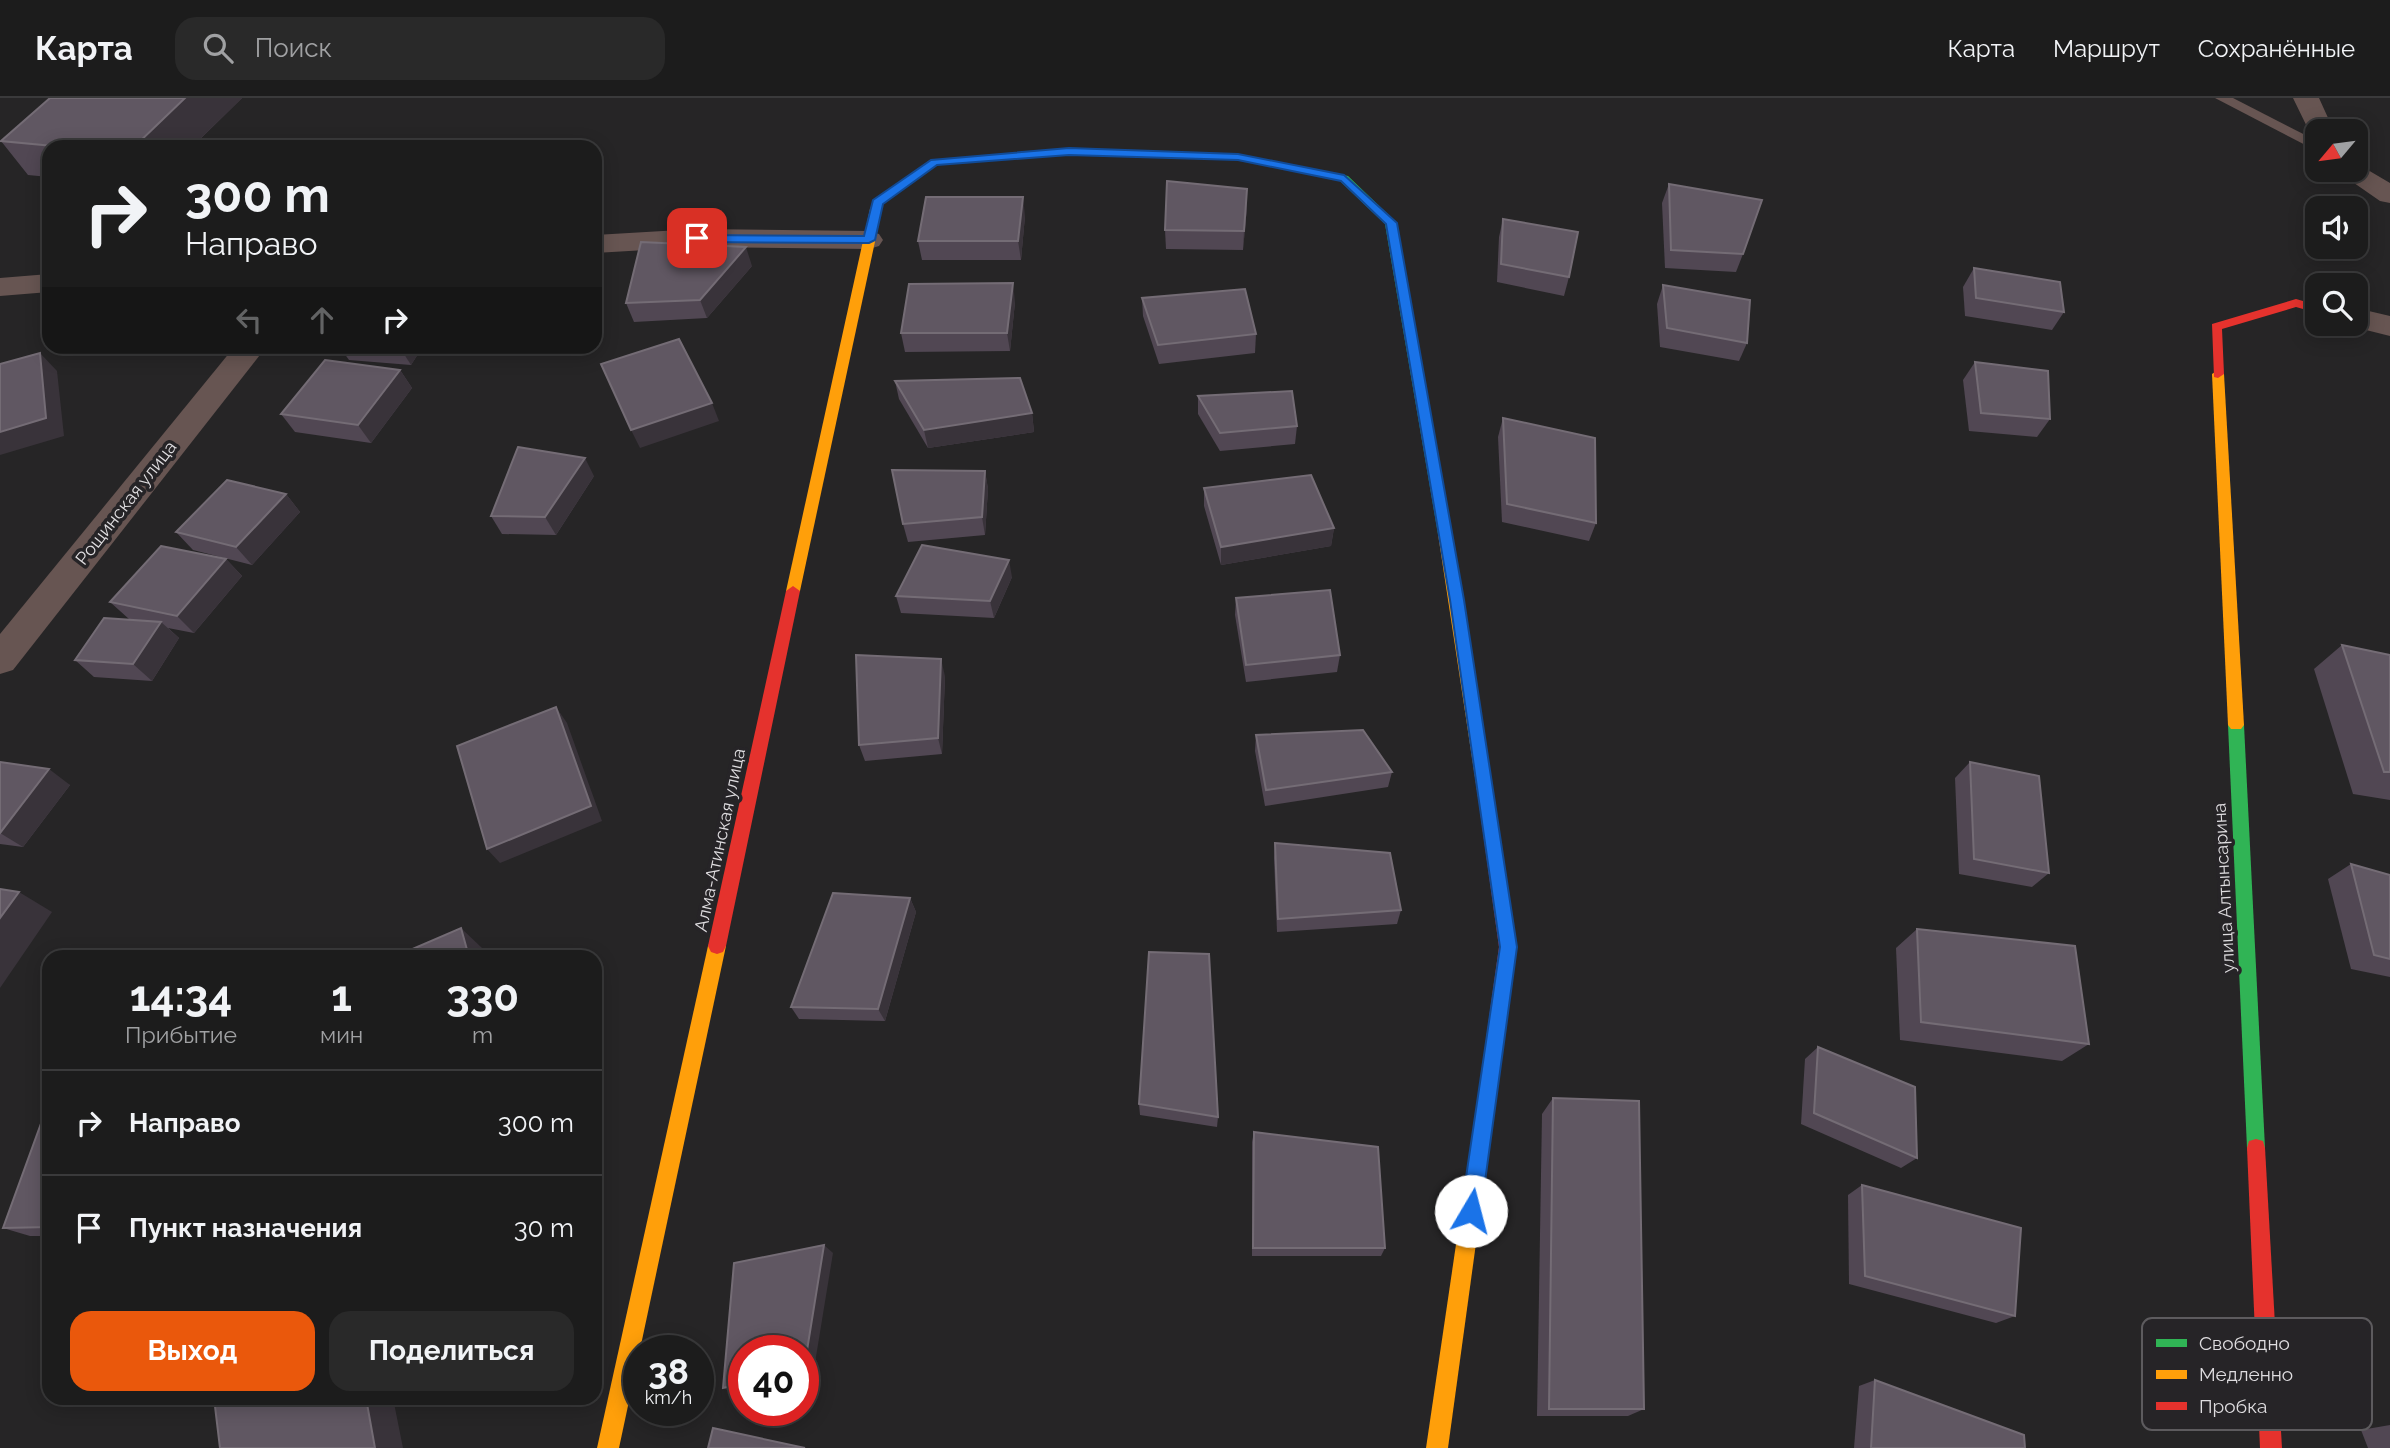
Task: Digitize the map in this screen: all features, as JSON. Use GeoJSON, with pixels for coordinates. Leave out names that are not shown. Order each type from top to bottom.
{"type":"FeatureCollection","features":[{"type":"Feature","properties":{"kind":"street"},"geometry":{"type":"LineString","coordinates":[[2306,98],[2316,119]]}},
{"type":"Feature","properties":{"kind":"street","name":"Алма-Атинская улица"},"geometry":{"type":"LineString","coordinates":[[608,1448],[877,203],[934,162],[1069,152],[1238,157],[1344,178],[1391,223],[1457,600],[1508,947],[1437,1448]]}},
{"type":"Feature","properties":{"kind":"street"},"geometry":{"type":"LineString","coordinates":[[2368,180],[2390,195]]}},
{"type":"Feature","properties":{"kind":"street"},"geometry":{"type":"LineString","coordinates":[[602,244],[697,238],[869,240]]}},
{"type":"Feature","properties":{"kind":"street"},"geometry":{"type":"LineString","coordinates":[[0,287],[42,284]]}},
{"type":"Feature","properties":{"kind":"street","name":"улица Алтынсарина"},"geometry":{"type":"LineString","coordinates":[[2264,1318],[2216,327],[2296,303],[2305,306]]}},
{"type":"Feature","properties":{"kind":"street"},"geometry":{"type":"LineString","coordinates":[[2368,321],[2390,327]]}},
{"type":"Feature","properties":{"kind":"street","name":"Рощинская улица"},"geometry":{"type":"LineString","coordinates":[[0,660],[246,354]]}},
{"type":"Feature","properties":{"kind":"street","name":"улица Алтынсарина"},"geometry":{"type":"LineString","coordinates":[[2269,1430],[2270,1448]]}},
{"type":"Feature","properties":{"kind":"lane"},"geometry":{"type":"LineString","coordinates":[[2221,98],[2305,142]]}},
{"type":"Feature","properties":{"kind":"building"},"geometry":{"type":"Polygon","coordinates":[[[50,98],[185,98],[141,140],[42,140],[42,145],[1,141],[50,98]]]}},
{"type":"Feature","properties":{"kind":"building"},"geometry":{"type":"Polygon","coordinates":[[[1167,181],[1247,189],[1244,231],[1165,230],[1167,181]]]}},
{"type":"Feature","properties":{"kind":"building"},"geometry":{"type":"Polygon","coordinates":[[[1669,184],[1762,200],[1743,254],[1671,250],[1669,184]]]}},
{"type":"Feature","properties":{"kind":"building"},"geometry":{"type":"Polygon","coordinates":[[[926,197],[1023,197],[1018,241],[918,241],[926,197]]]}},
{"type":"Feature","properties":{"kind":"building"},"geometry":{"type":"Polygon","coordinates":[[[1503,219],[1578,232],[1569,277],[1501,264],[1503,219]]]}},
{"type":"Feature","properties":{"kind":"building"},"geometry":{"type":"Polygon","coordinates":[[[641,242],[746,247],[700,300],[626,303],[641,242]]]}},
{"type":"Feature","properties":{"kind":"building"},"geometry":{"type":"Polygon","coordinates":[[[1974,268],[2060,282],[2064,312],[1976,298],[1974,268]]]}},
{"type":"Feature","properties":{"kind":"building"},"geometry":{"type":"Polygon","coordinates":[[[1013,283],[1007,333],[901,333],[909,284],[1013,283]]]}},
{"type":"Feature","properties":{"kind":"building"},"geometry":{"type":"Polygon","coordinates":[[[1663,285],[1750,300],[1747,343],[1667,328],[1663,285]]]}},
{"type":"Feature","properties":{"kind":"building"},"geometry":{"type":"Polygon","coordinates":[[[1245,289],[1256,334],[1158,345],[1142,298],[1245,289]]]}},
{"type":"Feature","properties":{"kind":"building"},"geometry":{"type":"Polygon","coordinates":[[[679,339],[712,403],[631,430],[601,364],[679,339]]]}},
{"type":"Feature","properties":{"kind":"building"},"geometry":{"type":"Polygon","coordinates":[[[40,353],[46,418],[0,432],[0,364],[40,353]]]}},
{"type":"Feature","properties":{"kind":"building"},"geometry":{"type":"Polygon","coordinates":[[[325,360],[400,370],[358,425],[281,414],[325,360]]]}},
{"type":"Feature","properties":{"kind":"building"},"geometry":{"type":"Polygon","coordinates":[[[1975,362],[2048,371],[2050,419],[1981,413],[1975,362]]]}},
{"type":"Feature","properties":{"kind":"building"},"geometry":{"type":"Polygon","coordinates":[[[1020,378],[1032,413],[924,430],[895,381],[1020,378]]]}},
{"type":"Feature","properties":{"kind":"building"},"geometry":{"type":"Polygon","coordinates":[[[1292,391],[1297,426],[1220,433],[1198,396],[1292,391]]]}},
{"type":"Feature","properties":{"kind":"building"},"geometry":{"type":"Polygon","coordinates":[[[1503,418],[1595,438],[1596,523],[1507,504],[1503,418]]]}},
{"type":"Feature","properties":{"kind":"building"},"geometry":{"type":"Polygon","coordinates":[[[518,447],[585,458],[545,517],[491,516],[518,447]]]}},
{"type":"Feature","properties":{"kind":"building"},"geometry":{"type":"Polygon","coordinates":[[[892,470],[985,471],[982,517],[903,524],[892,470]]]}},
{"type":"Feature","properties":{"kind":"building"},"geometry":{"type":"Polygon","coordinates":[[[1311,475],[1334,528],[1221,547],[1204,488],[1311,475]]]}},
{"type":"Feature","properties":{"kind":"building"},"geometry":{"type":"Polygon","coordinates":[[[227,480],[286,494],[236,547],[176,532],[227,480]]]}},
{"type":"Feature","properties":{"kind":"building"},"geometry":{"type":"Polygon","coordinates":[[[922,545],[1009,560],[990,601],[896,596],[922,545]]]}},
{"type":"Feature","properties":{"kind":"building"},"geometry":{"type":"Polygon","coordinates":[[[161,546],[226,559],[177,616],[110,602],[161,546]]]}},
{"type":"Feature","properties":{"kind":"building"},"geometry":{"type":"Polygon","coordinates":[[[1330,590],[1340,655],[1246,665],[1236,598],[1330,590]]]}},
{"type":"Feature","properties":{"kind":"building"},"geometry":{"type":"Polygon","coordinates":[[[104,618],[161,622],[133,664],[75,660],[104,618]]]}},
{"type":"Feature","properties":{"kind":"building"},"geometry":{"type":"Polygon","coordinates":[[[2342,645],[2390,655],[2390,772],[2384,772],[2342,645]]]}},
{"type":"Feature","properties":{"kind":"building"},"geometry":{"type":"Polygon","coordinates":[[[856,655],[941,659],[938,738],[859,745],[856,655]]]}},
{"type":"Feature","properties":{"kind":"building"},"geometry":{"type":"Polygon","coordinates":[[[556,707],[591,806],[487,849],[457,746],[556,707]]]}},
{"type":"Feature","properties":{"kind":"building"},"geometry":{"type":"Polygon","coordinates":[[[1363,730],[1392,772],[1266,790],[1256,735],[1363,730]]]}},
{"type":"Feature","properties":{"kind":"building"},"geometry":{"type":"Polygon","coordinates":[[[0,762],[49,769],[0,833],[0,762]]]}},
{"type":"Feature","properties":{"kind":"building"},"geometry":{"type":"Polygon","coordinates":[[[1970,762],[2039,776],[2049,873],[1974,859],[1970,762]]]}},
{"type":"Feature","properties":{"kind":"building"},"geometry":{"type":"Polygon","coordinates":[[[1275,843],[1390,853],[1401,910],[1278,919],[1275,843]]]}},
{"type":"Feature","properties":{"kind":"building"},"geometry":{"type":"Polygon","coordinates":[[[2351,864],[2390,875],[2390,959],[2374,955],[2351,864]]]}},
{"type":"Feature","properties":{"kind":"building"},"geometry":{"type":"Polygon","coordinates":[[[0,889],[19,892],[0,918],[0,889]]]}},
{"type":"Feature","properties":{"kind":"building"},"geometry":{"type":"Polygon","coordinates":[[[833,893],[910,898],[878,1009],[791,1007],[833,893]]]}},
{"type":"Feature","properties":{"kind":"building"},"geometry":{"type":"Polygon","coordinates":[[[461,928],[467,950],[410,950],[461,928]]]}},
{"type":"Feature","properties":{"kind":"building"},"geometry":{"type":"Polygon","coordinates":[[[1917,929],[2075,946],[2089,1044],[1921,1022],[1917,929]]]}},
{"type":"Feature","properties":{"kind":"building"},"geometry":{"type":"Polygon","coordinates":[[[1149,952],[1209,954],[1218,1117],[1139,1104],[1149,952]]]}},
{"type":"Feature","properties":{"kind":"building"},"geometry":{"type":"Polygon","coordinates":[[[1818,1047],[1915,1087],[1917,1158],[1814,1113],[1818,1047]]]}},
{"type":"Feature","properties":{"kind":"building"},"geometry":{"type":"Polygon","coordinates":[[[1553,1098],[1639,1101],[1644,1409],[1549,1409],[1553,1098]]]}},
{"type":"Feature","properties":{"kind":"building"},"geometry":{"type":"Polygon","coordinates":[[[42,1121],[42,1227],[3,1228],[42,1121]]]}},
{"type":"Feature","properties":{"kind":"building"},"geometry":{"type":"Polygon","coordinates":[[[1254,1132],[1378,1147],[1385,1248],[1253,1248],[1254,1132]]]}},
{"type":"Feature","properties":{"kind":"building"},"geometry":{"type":"Polygon","coordinates":[[[1862,1185],[2021,1228],[2015,1316],[1865,1276],[1862,1185]]]}},
{"type":"Feature","properties":{"kind":"building"},"geometry":{"type":"Polygon","coordinates":[[[824,1245],[809,1335],[728,1335],[728,1387],[723,1388],[734,1263],[824,1245]]]}},
{"type":"Feature","properties":{"kind":"building"},"geometry":{"type":"Polygon","coordinates":[[[1875,1380],[2024,1435],[2025,1448],[1871,1448],[1875,1380]]]}},
{"type":"Feature","properties":{"kind":"building"},"geometry":{"type":"Polygon","coordinates":[[[215,1405],[367,1405],[375,1448],[220,1448],[215,1405]]]}},
{"type":"Feature","properties":{"kind":"building"},"geometry":{"type":"Polygon","coordinates":[[[713,1428],[805,1448],[708,1448],[713,1428]]]}},
{"type":"Feature","properties":{"kind":"traffic: fast"},"geometry":{"type":"LineString","coordinates":[[1124,153],[1238,157],[1344,178],[1391,223],[1445,534]]}},
{"type":"Feature","properties":{"kind":"traffic: fast"},"geometry":{"type":"LineString","coordinates":[[2236,725],[2256,1148]]}},
{"type":"Feature","properties":{"kind":"traffic: slow"},"geometry":{"type":"LineString","coordinates":[[793,591],[876,209]]}},
{"type":"Feature","properties":{"kind":"traffic: slow"},"geometry":{"type":"LineString","coordinates":[[2218,374],[2236,725]]}},
{"type":"Feature","properties":{"kind":"traffic: slow"},"geometry":{"type":"LineString","coordinates":[[1445,534],[1486,797]]}},
{"type":"Feature","properties":{"kind":"traffic: slow"},"geometry":{"type":"LineString","coordinates":[[608,1448],[717,946]]}},
{"type":"Feature","properties":{"kind":"traffic: slow"},"geometry":{"type":"LineString","coordinates":[[1437,1448],[1490,1075]]}},
{"type":"Feature","properties":{"kind":"traffic: jam"},"geometry":{"type":"LineString","coordinates":[[876,209],[877,203],[934,162],[1069,151],[1124,153]]}},
{"type":"Feature","properties":{"kind":"traffic: jam"},"geometry":{"type":"LineString","coordinates":[[2218,374],[2216,327],[2296,303],[2305,306]]}},
{"type":"Feature","properties":{"kind":"traffic: jam"},"geometry":{"type":"LineString","coordinates":[[717,946],[793,591]]}},
{"type":"Feature","properties":{"kind":"traffic: jam"},"geometry":{"type":"LineString","coordinates":[[1486,797],[1508,947],[1490,1075]]}},
{"type":"Feature","properties":{"kind":"traffic: jam"},"geometry":{"type":"LineString","coordinates":[[2256,1148],[2264,1318]]}},
{"type":"Feature","properties":{"kind":"traffic: jam"},"geometry":{"type":"LineString","coordinates":[[2270,1430],[2271,1448]]}},
{"type":"Feature","properties":{"kind":"route"},"geometry":{"type":"LineString","coordinates":[[697,238],[869,240],[877,203],[934,162],[1069,152],[1238,157],[1344,178],[1391,223],[1457,600],[1508,947],[1471,1211]]}}]}
